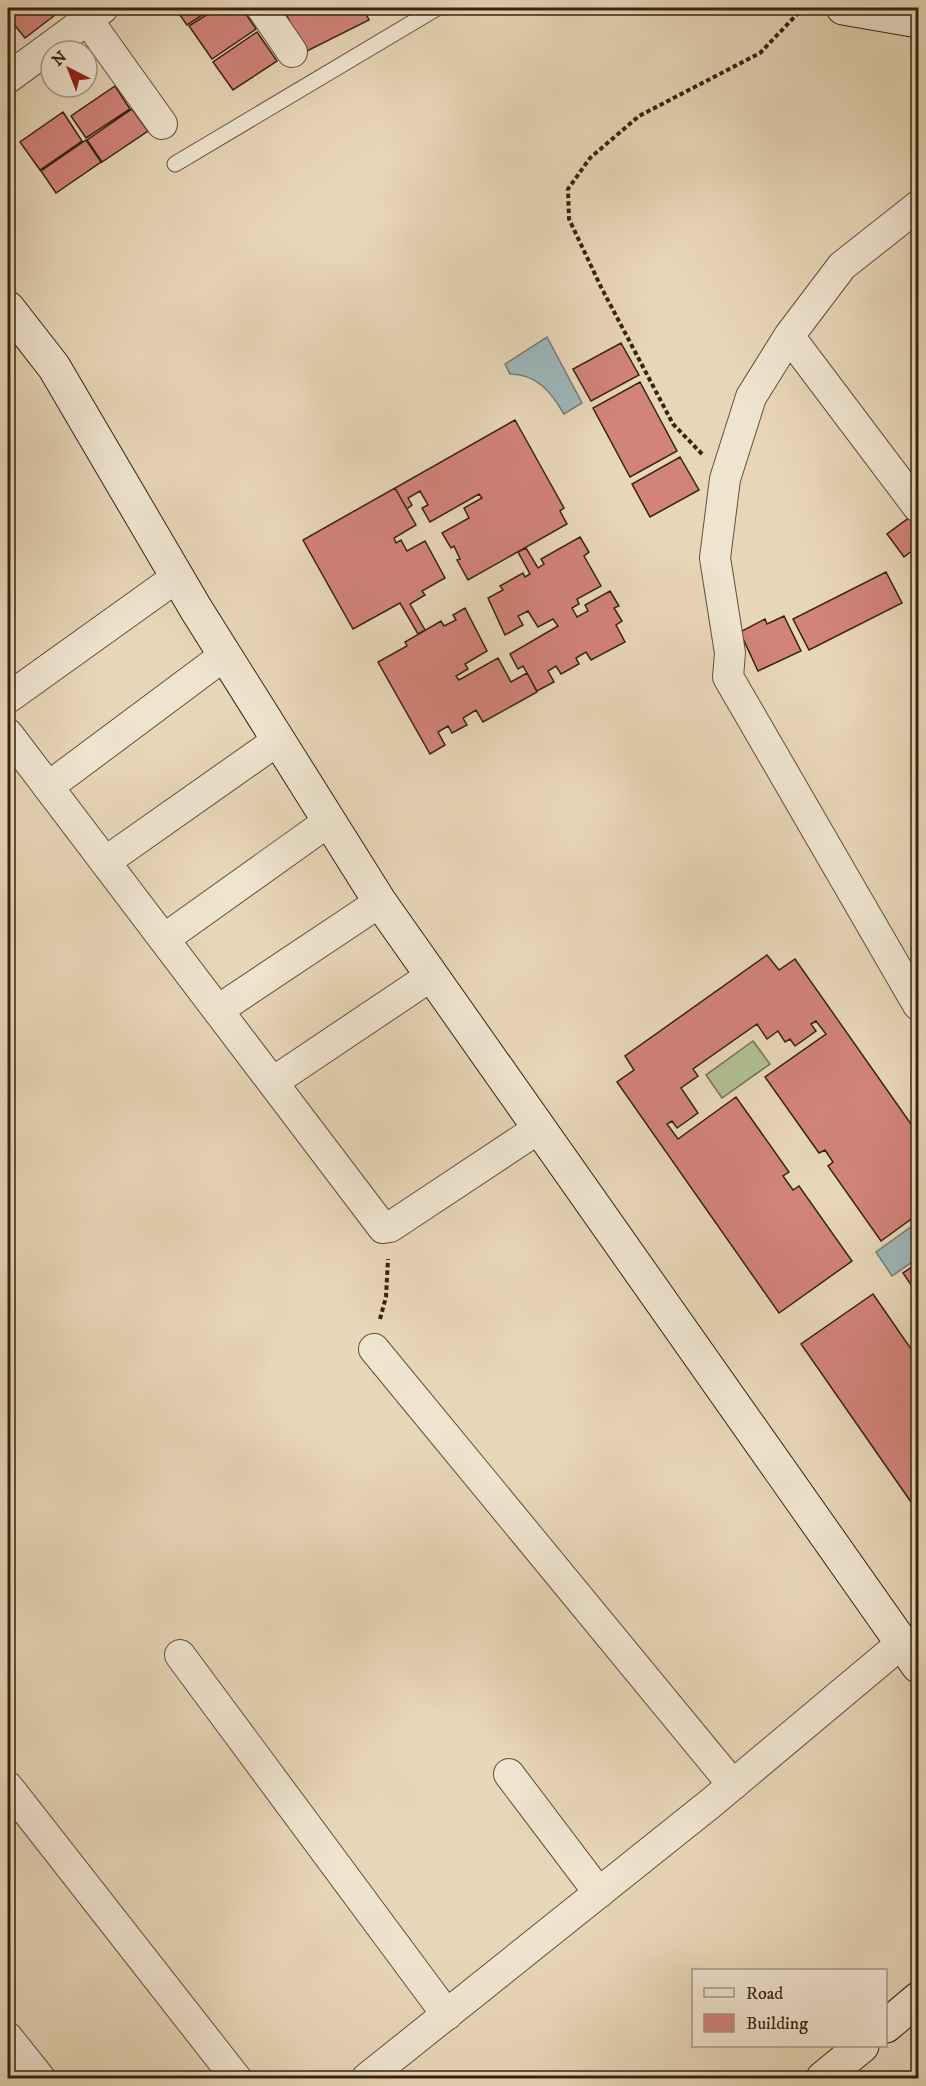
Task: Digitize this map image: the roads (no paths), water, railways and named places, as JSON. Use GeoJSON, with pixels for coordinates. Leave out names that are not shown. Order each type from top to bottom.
{"type":"FeatureCollection","features":[{"type":"Feature","properties":{"kind":"street"},"geometry":{"type":"LineString","coordinates":[[262,8],[292,52]]}},
{"type":"Feature","properties":{"kind":"street"},"geometry":{"type":"LineString","coordinates":[[843,8],[876,11],[918,21]]}},
{"type":"Feature","properties":{"kind":"street"},"geometry":{"type":"LineString","coordinates":[[8,78],[95,13],[162,124]]}},
{"type":"Feature","properties":{"kind":"street"},"geometry":{"type":"LineString","coordinates":[[918,206],[842,266],[789,336],[751,397],[725,479],[715,558],[730,653],[728,677],[918,1005]]}},
{"type":"Feature","properties":{"kind":"street"},"geometry":{"type":"LineString","coordinates":[[8,308],[54,368],[277,741],[380,902],[910,1654],[733,1785],[367,2079]]}},
{"type":"Feature","properties":{"kind":"street"},"geometry":{"type":"LineString","coordinates":[[789,336],[918,507]]}},
{"type":"Feature","properties":{"kind":"street"},"geometry":{"type":"LineString","coordinates":[[8,698],[177,577]]}},
{"type":"Feature","properties":{"kind":"street"},"geometry":{"type":"LineString","coordinates":[[48,787],[225,655]]}},
{"type":"Feature","properties":{"kind":"street"},"geometry":{"type":"LineString","coordinates":[[8,734],[384,1228],[538,1129]]}},
{"type":"Feature","properties":{"kind":"street"},"geometry":{"type":"LineString","coordinates":[[105,862],[277,741]]}},
{"type":"Feature","properties":{"kind":"street"},"geometry":{"type":"LineString","coordinates":[[164,939],[328,822]]}},
{"type":"Feature","properties":{"kind":"street"},"geometry":{"type":"LineString","coordinates":[[218,1010],[380,902]]}},
{"type":"Feature","properties":{"kind":"street"},"geometry":{"type":"LineString","coordinates":[[273,1082],[431,976]]}},
{"type":"Feature","properties":{"kind":"street"},"geometry":{"type":"LineString","coordinates":[[374,1349],[733,1785]]}},
{"type":"Feature","properties":{"kind":"street"},"geometry":{"type":"LineString","coordinates":[[180,1655],[447,2014]]}},
{"type":"Feature","properties":{"kind":"street"},"geometry":{"type":"LineString","coordinates":[[509,1774],[599,1893]]}},
{"type":"Feature","properties":{"kind":"street"},"geometry":{"type":"LineString","coordinates":[[8,1787],[236,2079]]}},
{"type":"Feature","properties":{"kind":"street"},"geometry":{"type":"LineString","coordinates":[[887,2024],[918,1999]]}},
{"type":"Feature","properties":{"kind":"street"},"geometry":{"type":"LineString","coordinates":[[8,2038],[40,2079]]}},
{"type":"Feature","properties":{"kind":"street"},"geometry":{"type":"LineString","coordinates":[[823,2079],[861,2047]]}},
{"type":"Feature","properties":{"kind":"lane"},"geometry":{"type":"LineString","coordinates":[[175,164],[436,8]]}},
{"type":"Feature","properties":{"kind":"water"},"geometry":{"type":"Polygon","coordinates":[[[547,337],[582,403],[564,414],[554,398],[542,386],[528,377],[510,374],[505,364],[547,337]]]}},
{"type":"Feature","properties":{"kind":"water"},"geometry":{"type":"Polygon","coordinates":[[[918,1222],[918,1258],[892,1276],[876,1252],[918,1222]]]}}]}
